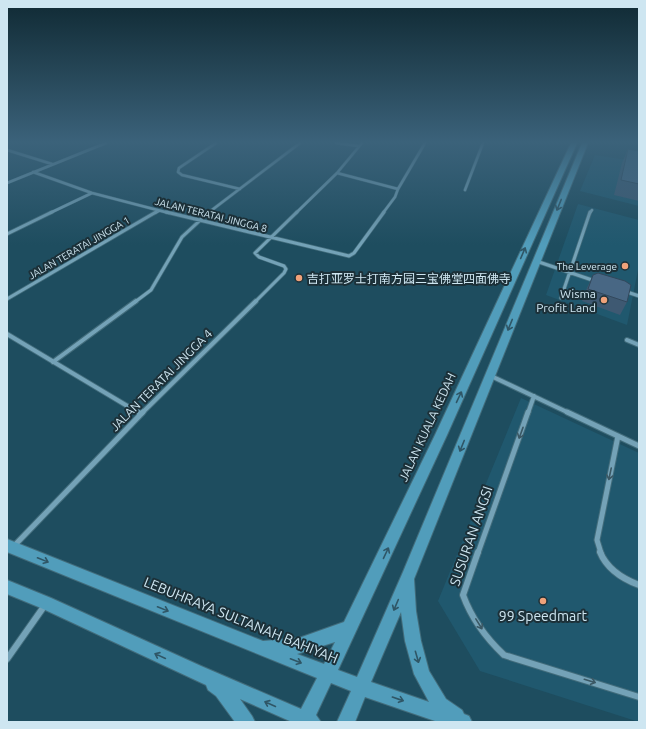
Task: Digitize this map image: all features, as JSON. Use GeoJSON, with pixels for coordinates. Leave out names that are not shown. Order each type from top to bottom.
{"type":"FeatureCollection","features":[{"type":"Feature","properties":{"kind":"main road","name":"JALAN KUALA KEDAH"},"geometry":{"type":"LineString","coordinates":[[307,721],[327,673],[352,626],[481,349],[525,247],[558,177]]}},
{"type":"Feature","properties":{"kind":"main road"},"geometry":{"type":"LineString","coordinates":[[346,722],[491,376],[498,355],[571,177]]}},
{"type":"Feature","properties":{"kind":"main road"},"geometry":{"type":"LineString","coordinates":[[481,349],[498,355]]}},
{"type":"Feature","properties":{"kind":"main road","name":"LEBUHRAYA SULTANAH BAHIYAH"},"geometry":{"type":"LineString","coordinates":[[10,546],[361,687],[464,722]]}},
{"type":"Feature","properties":{"kind":"main road"},"geometry":{"type":"LineString","coordinates":[[408,577],[408,611],[411,634],[422,674],[440,705],[464,722]]}},
{"type":"Feature","properties":{"kind":"main road"},"geometry":{"type":"LineString","coordinates":[[7,587],[46,603],[195,672],[307,721]]}},
{"type":"Feature","properties":{"kind":"main road"},"geometry":{"type":"LineString","coordinates":[[247,642],[272,648],[300,645],[327,638],[352,626]]}},
{"type":"Feature","properties":{"kind":"main road"},"geometry":{"type":"LineString","coordinates":[[195,672],[222,690],[246,722]]}},
{"type":"Feature","properties":{"kind":"street"},"geometry":{"type":"LineString","coordinates":[[7,183],[21,177]]}},
{"type":"Feature","properties":{"kind":"street","name":"JALAN TERATAI JINGGA 8"},"geometry":{"type":"LineString","coordinates":[[47,177],[92,193],[159,211],[349,256],[354,253],[395,197],[398,189]]}},
{"type":"Feature","properties":{"kind":"street"},"geometry":{"type":"LineString","coordinates":[[190,177],[240,189]]}},
{"type":"Feature","properties":{"kind":"street"},"geometry":{"type":"LineString","coordinates":[[53,362],[151,290],[182,237],[198,221],[256,177]]}},
{"type":"Feature","properties":{"kind":"street"},"geometry":{"type":"LineString","coordinates":[[270,238],[333,177]]}},
{"type":"Feature","properties":{"kind":"street"},"geometry":{"type":"LineString","coordinates":[[352,177],[398,189],[405,177]]}},
{"type":"Feature","properties":{"kind":"street"},"geometry":{"type":"LineString","coordinates":[[465,190],[470,177]]}},
{"type":"Feature","properties":{"kind":"street"},"geometry":{"type":"LineString","coordinates":[[7,234],[92,193]]}},
{"type":"Feature","properties":{"kind":"street"},"geometry":{"type":"LineString","coordinates":[[561,298],[590,212],[592,210]]}},
{"type":"Feature","properties":{"kind":"street","name":"JALAN TERATAI JINGGA 1"},"geometry":{"type":"LineString","coordinates":[[7,299],[159,211]]}},
{"type":"Feature","properties":{"kind":"street","name":"JALAN TERATAI JINGGA 4"},"geometry":{"type":"LineString","coordinates":[[10,546],[284,273],[286,268],[284,266],[259,257],[255,254],[270,238]]}},
{"type":"Feature","properties":{"kind":"street"},"geometry":{"type":"LineString","coordinates":[[536,261],[597,282]]}},
{"type":"Feature","properties":{"kind":"street"},"geometry":{"type":"LineString","coordinates":[[617,288],[639,296]]}},
{"type":"Feature","properties":{"kind":"street"},"geometry":{"type":"LineString","coordinates":[[7,334],[141,414]]}},
{"type":"Feature","properties":{"kind":"street"},"geometry":{"type":"LineString","coordinates":[[627,340],[639,345]]}},
{"type":"Feature","properties":{"kind":"street"},"geometry":{"type":"LineString","coordinates":[[491,376],[639,446]]}},
{"type":"Feature","properties":{"kind":"street","name":"SUSURAN ANGSI"},"geometry":{"type":"LineString","coordinates":[[534,396],[463,595],[466,603],[491,643],[504,655],[639,697]]}},
{"type":"Feature","properties":{"kind":"street"},"geometry":{"type":"LineString","coordinates":[[618,436],[596,540],[597,548],[617,575],[626,581],[639,585]]}},
{"type":"Feature","properties":{"kind":"street"},"geometry":{"type":"LineString","coordinates":[[7,659],[46,603]]}},
{"type":"Feature","properties":{"kind":"shaded area"},"geometry":{"type":"Polygon","coordinates":[[[586,177],[639,177],[639,206],[580,191],[586,177]]]}},
{"type":"Feature","properties":{"kind":"shaded area"},"geometry":{"type":"Polygon","coordinates":[[[578,204],[639,220],[639,265],[627,325],[546,295],[578,204]]]}},
{"type":"Feature","properties":{"kind":"shaded area"},"geometry":{"type":"Polygon","coordinates":[[[521,398],[639,453],[639,722],[480,671],[438,601],[521,398]]]}},
{"type":"Feature","properties":{"kind":"building"},"geometry":{"type":"Polygon","coordinates":[[[622,177],[639,177],[639,184],[621,180],[622,177]]]}},
{"type":"Feature","properties":{"kind":"building"},"geometry":{"type":"Polygon","coordinates":[[[598,273],[625,281],[631,285],[627,302],[588,289],[593,275],[598,273]]]}},
{"type":"Feature","properties":{"kind":"place","name":"The Leverage"},"geometry":{"type":"Point","coordinates":[625,266]}},
{"type":"Feature","properties":{"kind":"place","name":"吉打亚罗士打南方园三宝佛堂四面佛寺"},"geometry":{"type":"Point","coordinates":[299,278]}},
{"type":"Feature","properties":{"kind":"place","name":"Wisma Profit Land"},"geometry":{"type":"Point","coordinates":[604,300]}},
{"type":"Feature","properties":{"kind":"place","name":"99 Speedmart"},"geometry":{"type":"Point","coordinates":[543,601]}}]}
